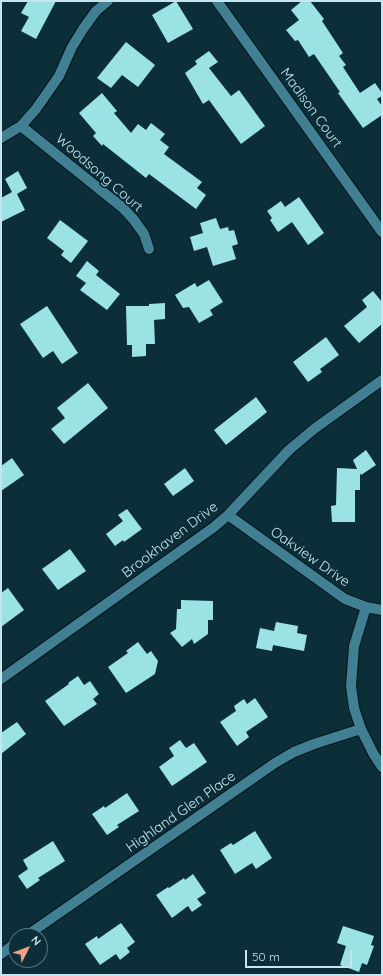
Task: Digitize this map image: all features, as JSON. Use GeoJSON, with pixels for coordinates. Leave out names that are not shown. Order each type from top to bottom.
{"type":"FeatureCollection","features":[{"type":"Feature","properties":{"kind":"street"},"geometry":{"type":"LineString","coordinates":[[1,138],[21,126],[29,119],[59,76],[82,29],[96,12],[108,1]]}},
{"type":"Feature","properties":{"kind":"street","name":"Madison Court"},"geometry":{"type":"LineString","coordinates":[[217,1],[382,232]]}},
{"type":"Feature","properties":{"kind":"street","name":"Woodsong Court"},"geometry":{"type":"LineString","coordinates":[[21,126],[123,208],[144,234],[149,249]]}},
{"type":"Feature","properties":{"kind":"street","name":"Brookhaven Drive"},"geometry":{"type":"LineString","coordinates":[[1,680],[214,527],[228,515],[274,465],[294,446],[314,429],[382,380]]}},
{"type":"Feature","properties":{"kind":"street","name":"Oakview Drive"},"geometry":{"type":"LineString","coordinates":[[228,515],[345,599],[366,607],[382,610]]}},
{"type":"Feature","properties":{"kind":"street"},"geometry":{"type":"LineString","coordinates":[[366,607],[354,646],[351,686],[354,708],[361,729],[382,767]]}},
{"type":"Feature","properties":{"kind":"street","name":"Highland Glen Place"},"geometry":{"type":"LineString","coordinates":[[38,928],[275,763],[294,752],[314,744],[361,729]]}},
{"type":"Feature","properties":{"kind":"building"},"geometry":{"type":"Polygon","coordinates":[[[28,1],[56,1],[36,39],[21,31],[29,17],[21,13],[28,1]]]}},
{"type":"Feature","properties":{"kind":"building"},"geometry":{"type":"Polygon","coordinates":[[[176,1],[193,29],[168,43],[152,15],[176,1]]]}},
{"type":"Feature","properties":{"kind":"building"},"geometry":{"type":"Polygon","coordinates":[[[302,1],[310,1],[324,19],[322,21],[343,53],[339,56],[346,65],[343,67],[360,93],[375,83],[382,93],[382,96],[377,99],[382,106],[382,115],[363,128],[338,93],[340,92],[314,54],[309,57],[298,40],[295,41],[286,30],[299,20],[291,10],[302,1]]]}},
{"type":"Feature","properties":{"kind":"building"},"geometry":{"type":"Polygon","coordinates":[[[126,42],[155,65],[138,87],[122,75],[111,88],[97,78],[126,42]]]}},
{"type":"Feature","properties":{"kind":"building"},"geometry":{"type":"Polygon","coordinates":[[[209,51],[218,62],[209,68],[231,96],[239,90],[265,126],[241,144],[209,100],[203,104],[185,73],[197,64],[195,61],[209,51]]]}},
{"type":"Feature","properties":{"kind":"building"},"geometry":{"type":"Polygon","coordinates":[[[102,93],[117,111],[114,113],[131,133],[138,124],[146,130],[151,123],[165,134],[160,140],[169,147],[164,154],[202,182],[197,188],[206,195],[196,209],[149,174],[146,178],[103,144],[102,146],[93,136],[96,133],[79,113],[102,93]]]}},
{"type":"Feature","properties":{"kind":"building"},"geometry":{"type":"Polygon","coordinates":[[[18,171],[27,188],[17,194],[25,210],[1,222],[1,198],[12,192],[5,179],[18,171]]]}},
{"type":"Feature","properties":{"kind":"building"},"geometry":{"type":"Polygon","coordinates":[[[299,197],[324,233],[308,245],[292,222],[278,232],[270,220],[272,218],[267,211],[281,201],[285,207],[299,197]]]}},
{"type":"Feature","properties":{"kind":"building"},"geometry":{"type":"Polygon","coordinates":[[[216,218],[220,229],[228,227],[229,231],[234,230],[238,244],[232,246],[236,259],[213,266],[207,247],[194,251],[190,237],[203,233],[200,223],[216,218]]]}},
{"type":"Feature","properties":{"kind":"building"},"geometry":{"type":"Polygon","coordinates":[[[60,220],[88,241],[71,263],[61,255],[64,251],[47,238],[60,220]]]}},
{"type":"Feature","properties":{"kind":"building"},"geometry":{"type":"Polygon","coordinates":[[[87,261],[99,271],[96,275],[120,294],[107,310],[80,290],[86,283],[76,276],[87,261]]]}},
{"type":"Feature","properties":{"kind":"building"},"geometry":{"type":"Polygon","coordinates":[[[209,280],[223,302],[210,310],[213,315],[199,323],[189,307],[183,308],[175,295],[195,283],[197,287],[209,280]]]}},
{"type":"Feature","properties":{"kind":"building"},"geometry":{"type":"Polygon","coordinates":[[[373,291],[382,302],[382,324],[359,343],[344,326],[367,307],[362,300],[373,291]]]}},
{"type":"Feature","properties":{"kind":"building"},"geometry":{"type":"Polygon","coordinates":[[[165,303],[165,319],[154,320],[155,344],[146,344],[146,356],[132,357],[132,345],[127,345],[126,306],[149,306],[149,304],[165,303]]]}},
{"type":"Feature","properties":{"kind":"building"},"geometry":{"type":"Polygon","coordinates":[[[47,306],[78,353],[62,364],[53,351],[43,358],[20,324],[47,306]]]}},
{"type":"Feature","properties":{"kind":"building"},"geometry":{"type":"Polygon","coordinates":[[[326,337],[339,355],[320,369],[322,372],[308,382],[293,362],[326,337]]]}},
{"type":"Feature","properties":{"kind":"building"},"geometry":{"type":"Polygon","coordinates":[[[88,383],[108,408],[64,444],[51,429],[65,418],[57,408],[88,383]]]}},
{"type":"Feature","properties":{"kind":"building"},"geometry":{"type":"Polygon","coordinates":[[[256,397],[267,412],[226,445],[214,430],[256,397]]]}},
{"type":"Feature","properties":{"kind":"building"},"geometry":{"type":"Polygon","coordinates":[[[366,450],[376,465],[361,475],[360,473],[360,490],[355,490],[355,522],[332,522],[331,506],[336,505],[337,468],[357,469],[353,460],[366,450]]]}},
{"type":"Feature","properties":{"kind":"building"},"geometry":{"type":"Polygon","coordinates":[[[12,458],[24,475],[1,491],[1,466],[12,458]]]}},
{"type":"Feature","properties":{"kind":"building"},"geometry":{"type":"Polygon","coordinates":[[[185,468],[194,481],[173,496],[164,484],[185,468]]]}},
{"type":"Feature","properties":{"kind":"building"},"geometry":{"type":"Polygon","coordinates":[[[127,509],[142,529],[124,542],[123,540],[115,546],[106,534],[123,521],[118,515],[127,509]]]}},
{"type":"Feature","properties":{"kind":"building"},"geometry":{"type":"Polygon","coordinates":[[[70,549],[86,571],[58,590],[42,569],[70,549]]]}},
{"type":"Feature","properties":{"kind":"building"},"geometry":{"type":"Polygon","coordinates":[[[8,588],[24,610],[1,627],[1,593],[8,588]]]}},
{"type":"Feature","properties":{"kind":"building"},"geometry":{"type":"Polygon","coordinates":[[[181,600],[213,601],[213,620],[208,620],[208,634],[194,644],[192,639],[182,647],[170,633],[176,629],[177,609],[181,609],[181,600]]]}},
{"type":"Feature","properties":{"kind":"building"},"geometry":{"type":"Polygon","coordinates":[[[276,622],[298,626],[297,633],[307,635],[304,651],[273,645],[272,651],[256,648],[260,628],[274,631],[276,622]]]}},
{"type":"Feature","properties":{"kind":"building"},"geometry":{"type":"Polygon","coordinates":[[[138,642],[147,654],[151,651],[158,661],[155,674],[126,693],[108,667],[128,653],[126,651],[138,642]]]}},
{"type":"Feature","properties":{"kind":"building"},"geometry":{"type":"Polygon","coordinates":[[[78,676],[84,685],[90,681],[99,694],[93,699],[97,704],[64,726],[45,701],[78,676]]]}},
{"type":"Feature","properties":{"kind":"building"},"geometry":{"type":"Polygon","coordinates":[[[255,698],[268,717],[246,732],[249,737],[237,746],[220,722],[236,711],[234,706],[244,699],[247,704],[255,698]]]}},
{"type":"Feature","properties":{"kind":"building"},"geometry":{"type":"Polygon","coordinates":[[[17,722],[26,734],[1,754],[1,733],[17,722]]]}},
{"type":"Feature","properties":{"kind":"building"},"geometry":{"type":"Polygon","coordinates":[[[180,740],[186,748],[194,743],[207,762],[172,786],[159,767],[174,756],[169,748],[180,740]]]}},
{"type":"Feature","properties":{"kind":"building"},"geometry":{"type":"Polygon","coordinates":[[[127,793],[139,811],[117,825],[119,827],[107,835],[92,814],[104,806],[105,808],[127,793]]]}},
{"type":"Feature","properties":{"kind":"building"},"geometry":{"type":"Polygon","coordinates":[[[255,831],[272,858],[256,869],[252,863],[235,874],[220,850],[231,843],[233,845],[255,831]]]}},
{"type":"Feature","properties":{"kind":"building"},"geometry":{"type":"Polygon","coordinates":[[[53,841],[65,861],[38,878],[40,880],[27,889],[18,876],[28,869],[23,860],[53,841]]]}},
{"type":"Feature","properties":{"kind":"building"},"geometry":{"type":"Polygon","coordinates":[[[193,874],[206,893],[197,899],[202,905],[192,912],[188,906],[172,918],[156,895],[184,878],[185,880],[193,874]]]}},
{"type":"Feature","properties":{"kind":"building"},"geometry":{"type":"Polygon","coordinates":[[[121,923],[135,942],[127,948],[130,952],[120,960],[116,954],[100,965],[85,944],[97,936],[98,939],[121,923]]]}},
{"type":"Feature","properties":{"kind":"building"},"geometry":{"type":"Polygon","coordinates":[[[343,926],[374,936],[371,945],[374,946],[367,965],[362,963],[359,972],[340,965],[346,946],[337,943],[343,926]]]}}]}
